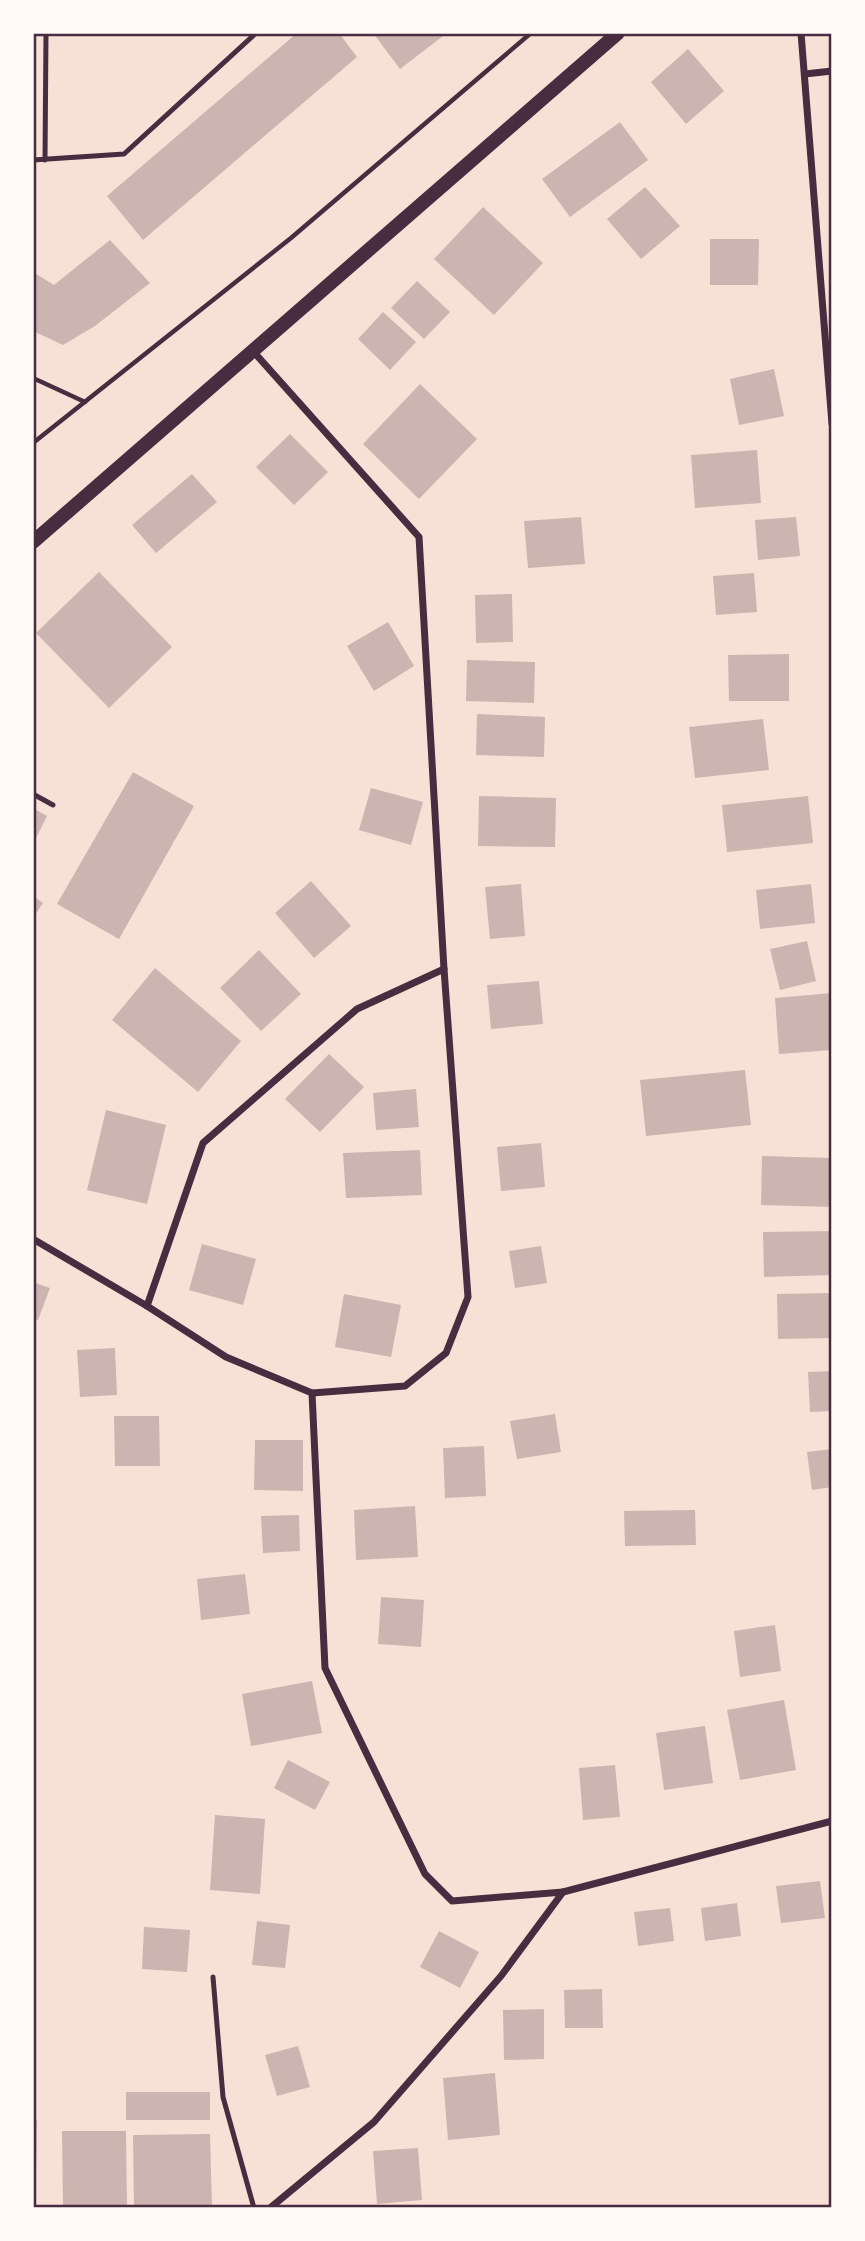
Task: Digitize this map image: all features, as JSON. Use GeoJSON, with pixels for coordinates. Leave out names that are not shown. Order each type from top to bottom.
{"type":"FeatureCollection","features":[{"type":"Feature","properties":{"kind":"main road"},"geometry":{"type":"LineString","coordinates":[[33,541],[618,33]]}},
{"type":"Feature","properties":{"kind":"street"},"geometry":{"type":"LineString","coordinates":[[801,33],[832,424]]}},
{"type":"Feature","properties":{"kind":"street"},"geometry":{"type":"LineString","coordinates":[[804,74],[832,71]]}},
{"type":"Feature","properties":{"kind":"street"},"geometry":{"type":"LineString","coordinates":[[33,1239],[147,1306],[226,1357],[312,1393],[405,1386],[446,1353],[468,1297],[444,969],[419,537],[252,349]]}},
{"type":"Feature","properties":{"kind":"street"},"geometry":{"type":"LineString","coordinates":[[147,1306],[203,1143],[357,1009],[444,969]]}},
{"type":"Feature","properties":{"kind":"street"},"geometry":{"type":"LineString","coordinates":[[312,1393],[325,1668],[425,1874],[452,1902],[563,1892],[832,1821]]}},
{"type":"Feature","properties":{"kind":"street"},"geometry":{"type":"LineString","coordinates":[[270,2208],[374,2122],[500,1976],[563,1892]]}},
{"type":"Feature","properties":{"kind":"lane"},"geometry":{"type":"LineString","coordinates":[[45,160],[46,33]]}},
{"type":"Feature","properties":{"kind":"lane"},"geometry":{"type":"LineString","coordinates":[[33,160],[124,155],[256,33]]}},
{"type":"Feature","properties":{"kind":"lane"},"geometry":{"type":"LineString","coordinates":[[33,794],[53,805]]}},
{"type":"Feature","properties":{"kind":"lane"},"geometry":{"type":"LineString","coordinates":[[213,1977],[223,2097],[254,2208]]}},
{"type":"Feature","properties":{"kind":"path"},"geometry":{"type":"LineString","coordinates":[[33,443],[291,239],[531,33]]}},
{"type":"Feature","properties":{"kind":"path"},"geometry":{"type":"LineString","coordinates":[[33,378],[85,401]]}},
{"type":"Feature","properties":{"kind":"building"},"geometry":{"type":"Polygon","coordinates":[[[297,33],[339,33],[357,57],[143,240],[107,196],[297,33]]]}},
{"type":"Feature","properties":{"kind":"building"},"geometry":{"type":"Polygon","coordinates":[[[373,33],[447,33],[400,69],[373,33]]]}},
{"type":"Feature","properties":{"kind":"building"},"geometry":{"type":"Polygon","coordinates":[[[688,49],[724,91],[686,124],[651,82],[688,49]]]}},
{"type":"Feature","properties":{"kind":"building"},"geometry":{"type":"Polygon","coordinates":[[[620,122],[648,160],[570,217],[542,179],[620,122]]]}},
{"type":"Feature","properties":{"kind":"building"},"geometry":{"type":"Polygon","coordinates":[[[645,187],[680,226],[641,259],[607,219],[645,187]]]}},
{"type":"Feature","properties":{"kind":"building"},"geometry":{"type":"Polygon","coordinates":[[[483,207],[543,263],[494,315],[434,259],[483,207]]]}},
{"type":"Feature","properties":{"kind":"building"},"geometry":{"type":"Polygon","coordinates":[[[710,239],[759,239],[758,285],[710,285],[710,239]]]}},
{"type":"Feature","properties":{"kind":"building"},"geometry":{"type":"Polygon","coordinates":[[[110,240],[150,283],[95,326],[63,345],[33,331],[33,272],[54,285],[110,240]]]}},
{"type":"Feature","properties":{"kind":"building"},"geometry":{"type":"Polygon","coordinates":[[[417,281],[450,312],[424,339],[391,308],[417,281]]]}},
{"type":"Feature","properties":{"kind":"building"},"geometry":{"type":"Polygon","coordinates":[[[383,312],[416,342],[390,370],[358,339],[383,312]]]}},
{"type":"Feature","properties":{"kind":"building"},"geometry":{"type":"Polygon","coordinates":[[[774,369],[784,416],[739,425],[730,379],[774,369]]]}},
{"type":"Feature","properties":{"kind":"building"},"geometry":{"type":"Polygon","coordinates":[[[420,384],[477,439],[419,499],[363,444],[420,384]]]}},
{"type":"Feature","properties":{"kind":"building"},"geometry":{"type":"Polygon","coordinates":[[[290,434],[328,472],[294,505],[256,467],[290,434]]]}},
{"type":"Feature","properties":{"kind":"building"},"geometry":{"type":"Polygon","coordinates":[[[757,450],[761,503],[695,508],[691,455],[757,450]]]}},
{"type":"Feature","properties":{"kind":"building"},"geometry":{"type":"Polygon","coordinates":[[[192,474],[217,502],[156,553],[132,525],[192,474]]]}},
{"type":"Feature","properties":{"kind":"building"},"geometry":{"type":"Polygon","coordinates":[[[581,517],[585,564],[528,568],[524,521],[581,517]]]}},
{"type":"Feature","properties":{"kind":"building"},"geometry":{"type":"Polygon","coordinates":[[[796,517],[800,556],[758,560],[755,520],[796,517]]]}},
{"type":"Feature","properties":{"kind":"building"},"geometry":{"type":"Polygon","coordinates":[[[99,572],[172,647],[109,708],[36,633],[99,572]]]}},
{"type":"Feature","properties":{"kind":"building"},"geometry":{"type":"Polygon","coordinates":[[[754,573],[757,612],[716,615],[713,576],[754,573]]]}},
{"type":"Feature","properties":{"kind":"building"},"geometry":{"type":"Polygon","coordinates":[[[512,594],[513,642],[476,643],[475,595],[512,594]]]}},
{"type":"Feature","properties":{"kind":"building"},"geometry":{"type":"Polygon","coordinates":[[[388,622],[414,666],[374,691],[347,646],[388,622]]]}},
{"type":"Feature","properties":{"kind":"building"},"geometry":{"type":"Polygon","coordinates":[[[789,654],[789,701],[729,701],[728,655],[789,654]]]}},
{"type":"Feature","properties":{"kind":"building"},"geometry":{"type":"Polygon","coordinates":[[[467,660],[535,662],[534,703],[466,701],[467,660]]]}},
{"type":"Feature","properties":{"kind":"building"},"geometry":{"type":"Polygon","coordinates":[[[477,714],[545,717],[544,757],[476,755],[477,714]]]}},
{"type":"Feature","properties":{"kind":"building"},"geometry":{"type":"Polygon","coordinates":[[[763,719],[769,770],[695,778],[689,727],[763,719]]]}},
{"type":"Feature","properties":{"kind":"building"},"geometry":{"type":"Polygon","coordinates":[[[133,772],[194,806],[119,939],[57,904],[133,772]]]}},
{"type":"Feature","properties":{"kind":"building"},"geometry":{"type":"Polygon","coordinates":[[[371,788],[423,802],[411,845],[359,830],[371,788]]]}},
{"type":"Feature","properties":{"kind":"building"},"geometry":{"type":"Polygon","coordinates":[[[479,796],[556,798],[555,847],[478,846],[479,796]]]}},
{"type":"Feature","properties":{"kind":"building"},"geometry":{"type":"Polygon","coordinates":[[[808,796],[813,843],[727,852],[722,805],[808,796]]]}},
{"type":"Feature","properties":{"kind":"building"},"geometry":{"type":"Polygon","coordinates":[[[33,808],[47,816],[33,844],[33,808]]]}},
{"type":"Feature","properties":{"kind":"building"},"geometry":{"type":"Polygon","coordinates":[[[311,881],[351,926],[314,958],[275,913],[311,881]]]}},
{"type":"Feature","properties":{"kind":"building"},"geometry":{"type":"Polygon","coordinates":[[[521,884],[525,936],[490,939],[485,887],[521,884]]]}},
{"type":"Feature","properties":{"kind":"building"},"geometry":{"type":"Polygon","coordinates":[[[811,884],[815,923],[760,929],[756,890],[811,884]]]}},
{"type":"Feature","properties":{"kind":"building"},"geometry":{"type":"Polygon","coordinates":[[[33,896],[43,903],[33,918],[33,896]]]}},
{"type":"Feature","properties":{"kind":"building"},"geometry":{"type":"Polygon","coordinates":[[[807,941],[816,981],[780,990],[770,949],[807,941]]]}},
{"type":"Feature","properties":{"kind":"building"},"geometry":{"type":"Polygon","coordinates":[[[259,950],[301,994],[261,1031],[220,988],[259,950]]]}},
{"type":"Feature","properties":{"kind":"building"},"geometry":{"type":"Polygon","coordinates":[[[155,968],[241,1041],[198,1092],[112,1020],[155,968]]]}},
{"type":"Feature","properties":{"kind":"building"},"geometry":{"type":"Polygon","coordinates":[[[539,981],[543,1024],[491,1029],[487,985],[539,981]]]}},
{"type":"Feature","properties":{"kind":"building"},"geometry":{"type":"Polygon","coordinates":[[[832,993],[832,1050],[779,1054],[775,998],[832,993]]]}},
{"type":"Feature","properties":{"kind":"building"},"geometry":{"type":"Polygon","coordinates":[[[329,1054],[364,1087],[320,1132],[285,1099],[329,1054]]]}},
{"type":"Feature","properties":{"kind":"building"},"geometry":{"type":"Polygon","coordinates":[[[745,1070],[751,1125],[646,1136],[640,1080],[745,1070]]]}},
{"type":"Feature","properties":{"kind":"building"},"geometry":{"type":"Polygon","coordinates":[[[416,1089],[419,1127],[376,1130],[373,1093],[416,1089]]]}},
{"type":"Feature","properties":{"kind":"building"},"geometry":{"type":"Polygon","coordinates":[[[106,1110],[166,1125],[147,1204],[87,1190],[106,1110]]]}},
{"type":"Feature","properties":{"kind":"building"},"geometry":{"type":"Polygon","coordinates":[[[541,1143],[545,1187],[501,1191],[497,1147],[541,1143]]]}},
{"type":"Feature","properties":{"kind":"building"},"geometry":{"type":"Polygon","coordinates":[[[420,1150],[422,1195],[346,1198],[343,1153],[420,1150]]]}},
{"type":"Feature","properties":{"kind":"building"},"geometry":{"type":"Polygon","coordinates":[[[762,1156],[832,1158],[832,1207],[761,1205],[762,1156]]]}},
{"type":"Feature","properties":{"kind":"building"},"geometry":{"type":"Polygon","coordinates":[[[832,1231],[832,1275],[764,1277],[763,1232],[832,1231]]]}},
{"type":"Feature","properties":{"kind":"building"},"geometry":{"type":"Polygon","coordinates":[[[202,1244],[256,1259],[243,1305],[189,1290],[202,1244]]]}},
{"type":"Feature","properties":{"kind":"building"},"geometry":{"type":"Polygon","coordinates":[[[541,1246],[547,1283],[515,1288],[509,1251],[541,1246]]]}},
{"type":"Feature","properties":{"kind":"building"},"geometry":{"type":"Polygon","coordinates":[[[33,1282],[50,1288],[38,1320],[33,1319],[33,1282]]]}},
{"type":"Feature","properties":{"kind":"building"},"geometry":{"type":"Polygon","coordinates":[[[832,1293],[832,1338],[778,1339],[777,1294],[832,1293]]]}},
{"type":"Feature","properties":{"kind":"building"},"geometry":{"type":"Polygon","coordinates":[[[344,1294],[401,1305],[391,1357],[335,1347],[344,1294]]]}},
{"type":"Feature","properties":{"kind":"building"},"geometry":{"type":"Polygon","coordinates":[[[115,1348],[117,1395],[80,1397],[77,1350],[115,1348]]]}},
{"type":"Feature","properties":{"kind":"building"},"geometry":{"type":"Polygon","coordinates":[[[832,1371],[832,1411],[810,1412],[808,1372],[832,1371]]]}},
{"type":"Feature","properties":{"kind":"building"},"geometry":{"type":"Polygon","coordinates":[[[555,1414],[561,1452],[517,1459],[510,1421],[555,1414]]]}},
{"type":"Feature","properties":{"kind":"building"},"geometry":{"type":"Polygon","coordinates":[[[114,1416],[159,1416],[160,1466],[115,1466],[114,1416]]]}},
{"type":"Feature","properties":{"kind":"building"},"geometry":{"type":"Polygon","coordinates":[[[255,1440],[303,1440],[303,1491],[254,1490],[255,1440]]]}},
{"type":"Feature","properties":{"kind":"building"},"geometry":{"type":"Polygon","coordinates":[[[484,1446],[486,1496],[445,1498],[443,1448],[484,1446]]]}},
{"type":"Feature","properties":{"kind":"building"},"geometry":{"type":"Polygon","coordinates":[[[832,1449],[832,1487],[812,1490],[807,1452],[832,1449]]]}},
{"type":"Feature","properties":{"kind":"building"},"geometry":{"type":"Polygon","coordinates":[[[415,1506],[418,1557],[356,1560],[354,1510],[415,1506]]]}},
{"type":"Feature","properties":{"kind":"building"},"geometry":{"type":"Polygon","coordinates":[[[695,1510],[696,1545],[625,1546],[624,1511],[695,1510]]]}},
{"type":"Feature","properties":{"kind":"building"},"geometry":{"type":"Polygon","coordinates":[[[299,1515],[300,1551],[263,1553],[261,1516],[299,1515]]]}},
{"type":"Feature","properties":{"kind":"building"},"geometry":{"type":"Polygon","coordinates":[[[245,1574],[250,1614],[201,1620],[197,1579],[245,1574]]]}},
{"type":"Feature","properties":{"kind":"building"},"geometry":{"type":"Polygon","coordinates":[[[381,1597],[424,1600],[421,1647],[378,1644],[381,1597]]]}},
{"type":"Feature","properties":{"kind":"building"},"geometry":{"type":"Polygon","coordinates":[[[775,1625],[781,1671],[740,1677],[734,1631],[775,1625]]]}},
{"type":"Feature","properties":{"kind":"building"},"geometry":{"type":"Polygon","coordinates":[[[312,1681],[322,1733],[251,1746],[242,1694],[312,1681]]]}},
{"type":"Feature","properties":{"kind":"building"},"geometry":{"type":"Polygon","coordinates":[[[784,1700],[796,1770],[740,1780],[727,1710],[784,1700]]]}},
{"type":"Feature","properties":{"kind":"building"},"geometry":{"type":"Polygon","coordinates":[[[705,1726],[713,1783],[664,1790],[656,1733],[705,1726]]]}},
{"type":"Feature","properties":{"kind":"building"},"geometry":{"type":"Polygon","coordinates":[[[288,1760],[330,1782],[315,1810],[274,1788],[288,1760]]]}},
{"type":"Feature","properties":{"kind":"building"},"geometry":{"type":"Polygon","coordinates":[[[615,1765],[620,1817],[583,1820],[579,1768],[615,1765]]]}},
{"type":"Feature","properties":{"kind":"building"},"geometry":{"type":"Polygon","coordinates":[[[215,1815],[265,1819],[260,1894],[210,1890],[215,1815]]]}},
{"type":"Feature","properties":{"kind":"building"},"geometry":{"type":"Polygon","coordinates":[[[820,1881],[825,1918],[781,1923],[776,1886],[820,1881]]]}},
{"type":"Feature","properties":{"kind":"building"},"geometry":{"type":"Polygon","coordinates":[[[737,1903],[741,1936],[705,1941],[701,1908],[737,1903]]]}},
{"type":"Feature","properties":{"kind":"building"},"geometry":{"type":"Polygon","coordinates":[[[670,1908],[674,1941],[638,1946],[634,1912],[670,1908]]]}},
{"type":"Feature","properties":{"kind":"building"},"geometry":{"type":"Polygon","coordinates":[[[33,1913],[36,1913],[36,1947],[33,1947],[33,1913]]]}},
{"type":"Feature","properties":{"kind":"building"},"geometry":{"type":"Polygon","coordinates":[[[257,1921],[290,1925],[285,1968],[252,1965],[257,1921]]]}},
{"type":"Feature","properties":{"kind":"building"},"geometry":{"type":"Polygon","coordinates":[[[144,1927],[190,1930],[187,1972],[142,1969],[144,1927]]]}},
{"type":"Feature","properties":{"kind":"building"},"geometry":{"type":"Polygon","coordinates":[[[439,1931],[479,1952],[460,1988],[420,1967],[439,1931]]]}},
{"type":"Feature","properties":{"kind":"building"},"geometry":{"type":"Polygon","coordinates":[[[602,1989],[603,2028],[565,2028],[564,1990],[602,1989]]]}},
{"type":"Feature","properties":{"kind":"building"},"geometry":{"type":"Polygon","coordinates":[[[544,2009],[544,2059],[504,2060],[503,2010],[544,2009]]]}},
{"type":"Feature","properties":{"kind":"building"},"geometry":{"type":"Polygon","coordinates":[[[298,2046],[310,2087],[277,2096],[265,2055],[298,2046]]]}},
{"type":"Feature","properties":{"kind":"building"},"geometry":{"type":"Polygon","coordinates":[[[495,2073],[500,2135],[448,2140],[443,2078],[495,2073]]]}},
{"type":"Feature","properties":{"kind":"building"},"geometry":{"type":"Polygon","coordinates":[[[126,2092],[210,2092],[210,2120],[126,2120],[126,2092]]]}},
{"type":"Feature","properties":{"kind":"building"},"geometry":{"type":"Polygon","coordinates":[[[33,2120],[37,2120],[36,2174],[33,2174],[33,2120]]]}},
{"type":"Feature","properties":{"kind":"building"},"geometry":{"type":"Polygon","coordinates":[[[62,2131],[126,2131],[127,2208],[63,2208],[62,2131]]]}},
{"type":"Feature","properties":{"kind":"building"},"geometry":{"type":"Polygon","coordinates":[[[210,2134],[212,2208],[134,2208],[133,2135],[210,2134]]]}},
{"type":"Feature","properties":{"kind":"building"},"geometry":{"type":"Polygon","coordinates":[[[418,2148],[422,2200],[377,2204],[373,2151],[418,2148]]]}}]}
